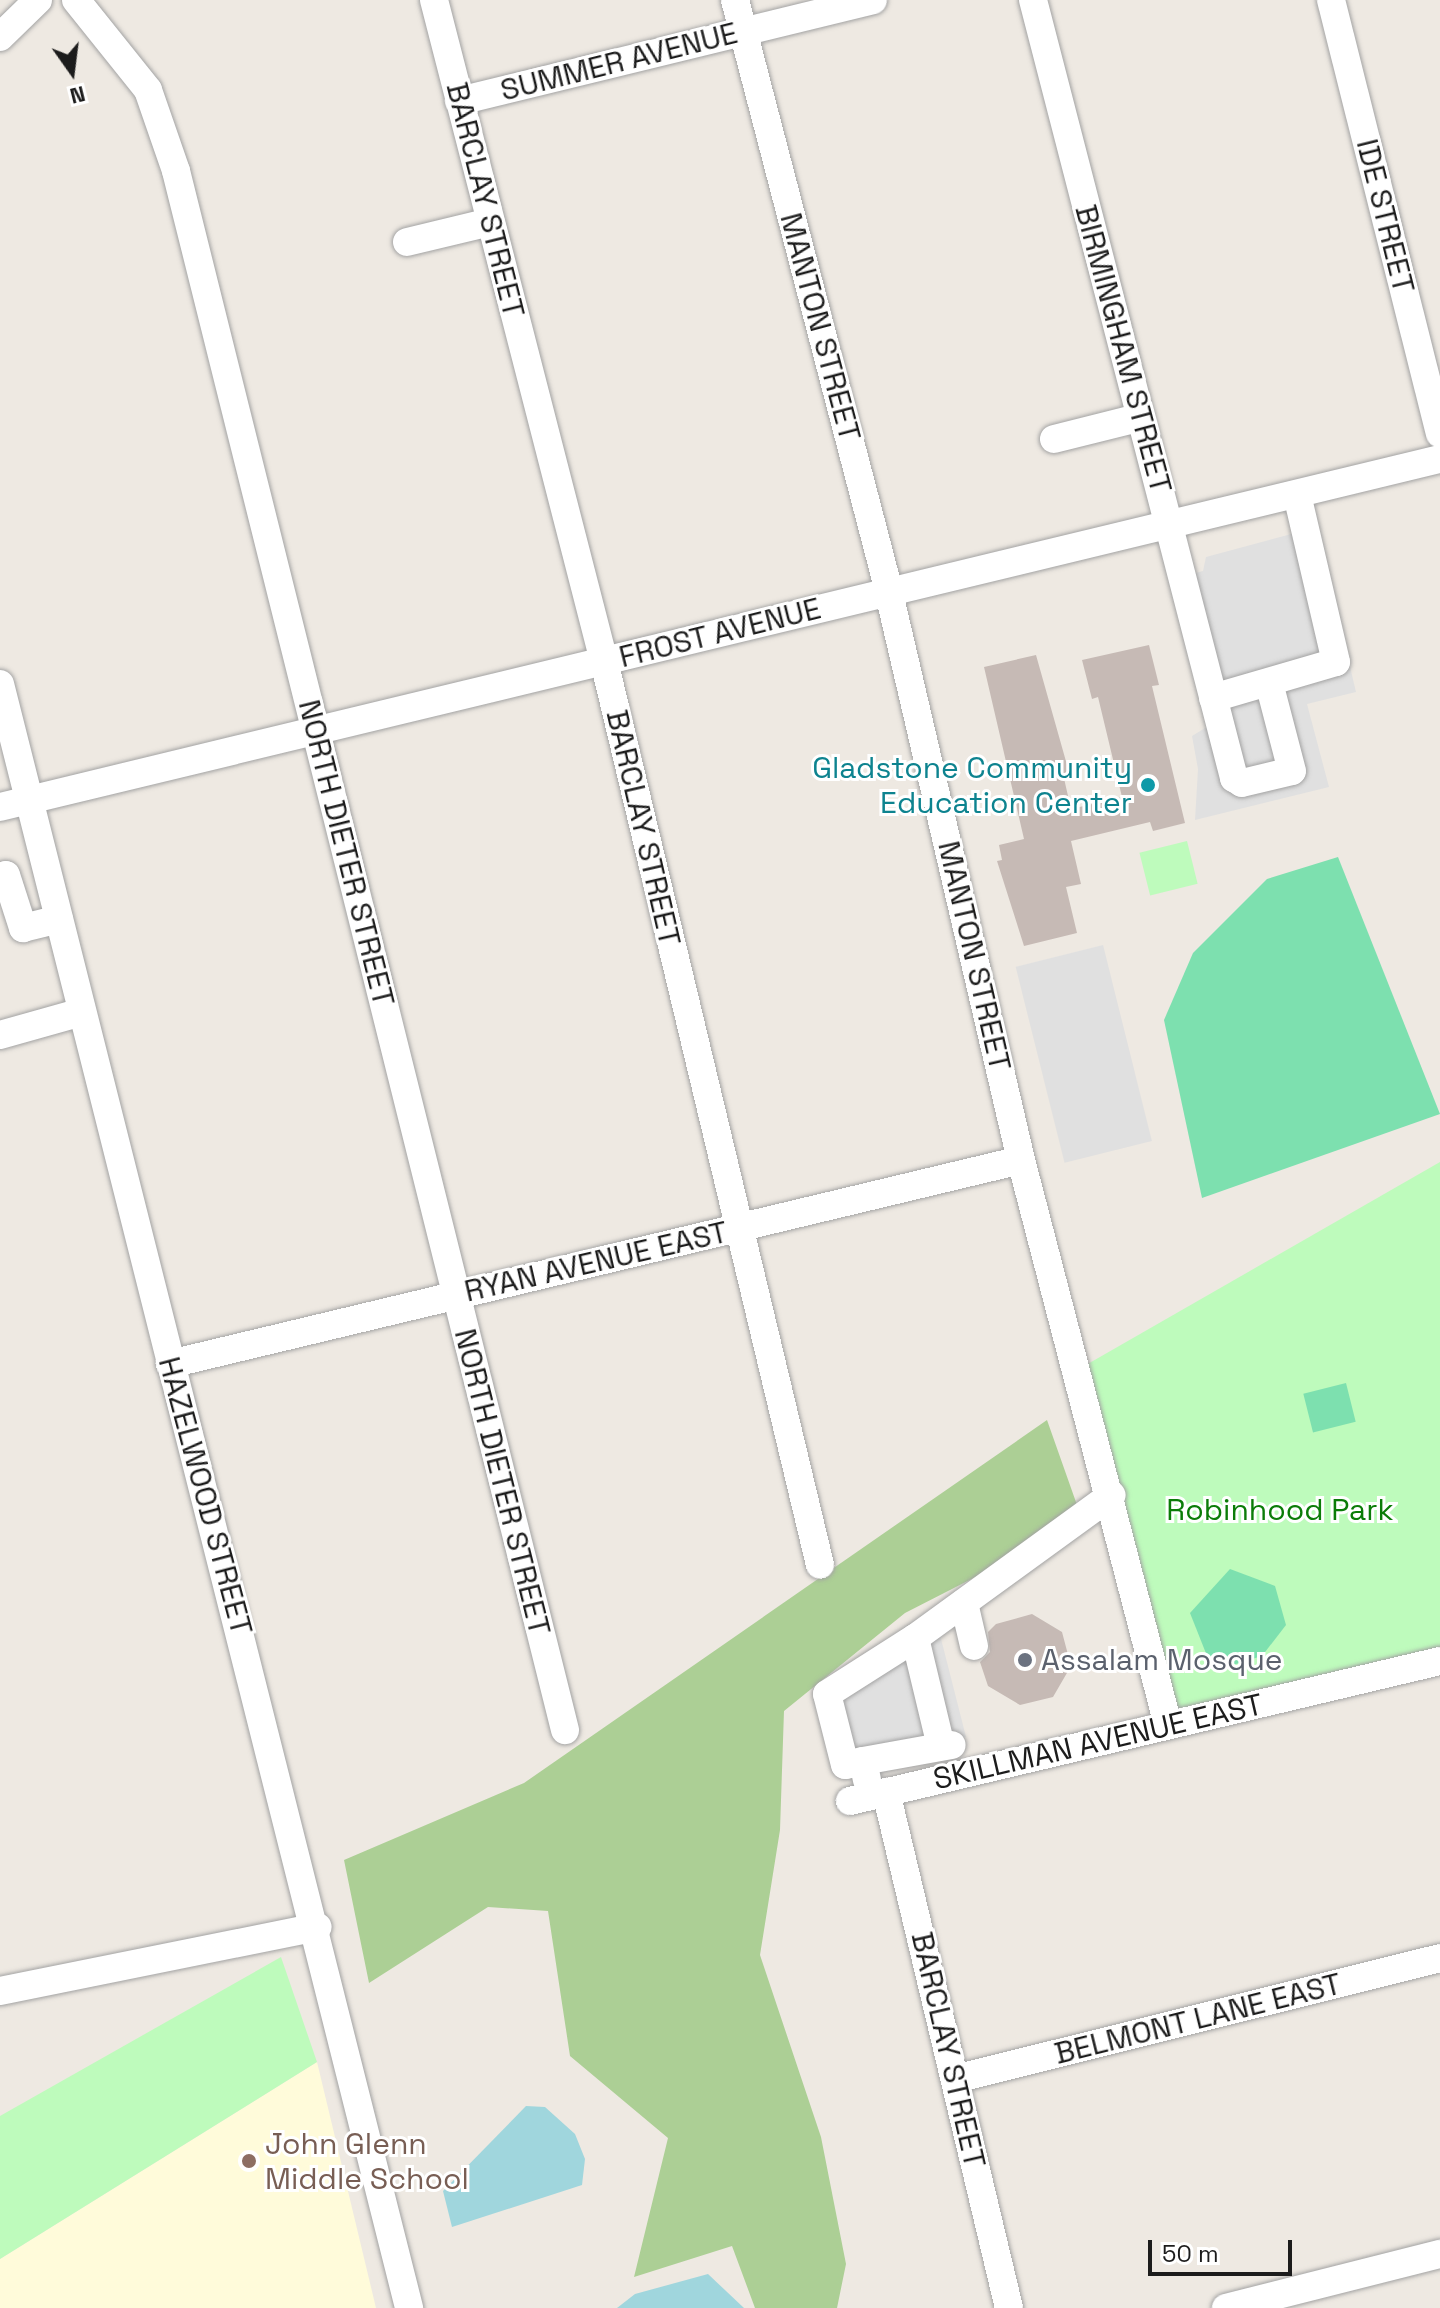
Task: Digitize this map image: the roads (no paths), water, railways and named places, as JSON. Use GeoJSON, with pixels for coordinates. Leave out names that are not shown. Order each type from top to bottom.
{"type":"FeatureCollection","features":[{"type":"Feature","properties":{"kind":"street"},"geometry":{"type":"LineString","coordinates":[[0,37],[38,0]]}},
{"type":"Feature","properties":{"kind":"street","name":"NORTH DIETER STREET"},"geometry":{"type":"LineString","coordinates":[[76,0],[148,90],[176,171],[454,1296],[565,1730]]}},
{"type":"Feature","properties":{"kind":"street","name":"BARCLAY STREET"},"geometry":{"type":"LineString","coordinates":[[434,0],[604,661],[736,1228],[820,1565]]}},
{"type":"Feature","properties":{"kind":"street","name":"MANTON STREET"},"geometry":{"type":"LineString","coordinates":[[735,0],[889,592],[1021,1160],[1112,1495],[1168,1725]]}},
{"type":"Feature","properties":{"kind":"street","name":"SUMMER AVENUE"},"geometry":{"type":"LineString","coordinates":[[459,101],[873,0]]}},
{"type":"Feature","properties":{"kind":"street","name":"BIRMINGHAM STREET"},"geometry":{"type":"LineString","coordinates":[[1033,0],[1138,418],[1170,526],[1234,778],[1242,783],[1292,771],[1269,683]]}},
{"type":"Feature","properties":{"kind":"street","name":"IDE STREET"},"geometry":{"type":"LineString","coordinates":[[1331,0],[1435,388],[1440,433]]}},
{"type":"Feature","properties":{"kind":"street"},"geometry":{"type":"LineString","coordinates":[[407,242],[490,222]]}},
{"type":"Feature","properties":{"kind":"street"},"geometry":{"type":"LineString","coordinates":[[1054,439],[1138,418]]}},
{"type":"Feature","properties":{"kind":"street","name":"FROST AVENUE"},"geometry":{"type":"LineString","coordinates":[[0,807],[1440,459]]}},
{"type":"Feature","properties":{"kind":"street"},"geometry":{"type":"LineString","coordinates":[[1213,698],[1336,662],[1297,494]]}},
{"type":"Feature","properties":{"kind":"street","name":"HAZELWOOD STREET"},"geometry":{"type":"LineString","coordinates":[[0,684],[170,1364],[318,1927],[409,2308]]}},
{"type":"Feature","properties":{"kind":"street"},"geometry":{"type":"LineString","coordinates":[[0,877],[6,875],[11,931],[59,919]]}},
{"type":"Feature","properties":{"kind":"street"},"geometry":{"type":"LineString","coordinates":[[0,1035],[82,1012]]}},
{"type":"Feature","properties":{"kind":"street","name":"RYAN AVENUE EAST"},"geometry":{"type":"LineString","coordinates":[[170,1364],[1021,1160]]}},
{"type":"Feature","properties":{"kind":"street"},"geometry":{"type":"LineString","coordinates":[[960,1775],[951,1740],[845,1765],[827,1694],[915,1638],[1112,1495]]}},
{"type":"Feature","properties":{"kind":"street"},"geometry":{"type":"LineString","coordinates":[[964,1603],[974,1646]]}},
{"type":"Feature","properties":{"kind":"street"},"geometry":{"type":"LineString","coordinates":[[915,1638],[940,1742]]}},
{"type":"Feature","properties":{"kind":"street","name":"SKILLMAN AVENUE EAST"},"geometry":{"type":"LineString","coordinates":[[869,1796],[1440,1661]]}},
{"type":"Feature","properties":{"kind":"street","name":"BARCLAY STREET"},"geometry":{"type":"LineString","coordinates":[[863,1761],[869,1796],[955,2079],[1009,2308]]}},
{"type":"Feature","properties":{"kind":"street"},"geometry":{"type":"LineString","coordinates":[[0,1991],[318,1927]]}},
{"type":"Feature","properties":{"kind":"street","name":"BELMONT LANE EAST"},"geometry":{"type":"LineString","coordinates":[[955,2079],[1440,1958]]}},
{"type":"Feature","properties":{"kind":"street"},"geometry":{"type":"LineString","coordinates":[[1226,2308],[1440,2254]]}},
{"type":"Feature","properties":{"kind":"water"},"geometry":{"type":"Polygon","coordinates":[[[526,2106],[545,2107],[575,2134],[585,2159],[582,2185],[452,2227],[443,2191],[526,2106]]]}},
{"type":"Feature","properties":{"kind":"water"},"geometry":{"type":"Polygon","coordinates":[[[708,2274],[744,2308],[617,2308],[635,2294],[708,2274]]]}},
{"type":"Feature","properties":{"kind":"place","name":"Gladstone Community Education Center"},"geometry":{"type":"Point","coordinates":[1148,785]}},
{"type":"Feature","properties":{"kind":"place","name":"Assalam Mosque"},"geometry":{"type":"Point","coordinates":[1025,1660]}},
{"type":"Feature","properties":{"kind":"place","name":"John Glenn Middle School"},"geometry":{"type":"Point","coordinates":[249,2161]}},
{"type":"Feature","properties":{"kind":"park label","name":"Robinhood Park"},"geometry":{"type":"Point","coordinates":[1280,1510]}}]}
